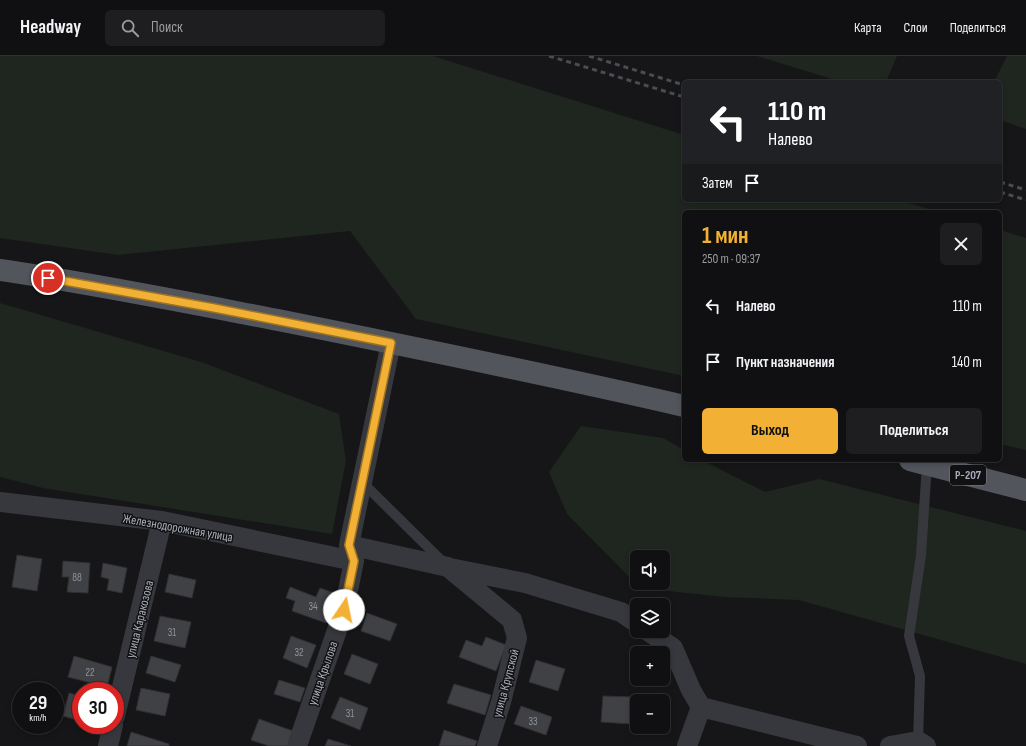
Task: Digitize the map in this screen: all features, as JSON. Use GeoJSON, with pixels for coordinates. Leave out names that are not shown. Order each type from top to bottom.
{"type":"FeatureCollection","features":[{"type":"Feature","properties":{"kind":"main road"},"geometry":{"type":"LineString","coordinates":[[0,270],[214,308],[391,343],[561,378],[682,406]]}},
{"type":"Feature","properties":{"kind":"main road","name":"Р-207"},"geometry":{"type":"LineString","coordinates":[[918,462],[1026,490]]}},
{"type":"Feature","properties":{"kind":"street","name":"улица Крылова"},"geometry":{"type":"LineString","coordinates":[[297,746],[344,610],[362,482],[391,343]]}},
{"type":"Feature","properties":{"kind":"street","name":"Железнодорожная улица"},"geometry":{"type":"LineString","coordinates":[[0,502],[162,521],[351,553],[448,567],[525,583],[621,612],[630,618]]}},
{"type":"Feature","properties":{"kind":"street","name":"улица Каракозова"},"geometry":{"type":"LineString","coordinates":[[123,682],[162,521]]}},
{"type":"Feature","properties":{"kind":"street","name":"улица Крупской"},"geometry":{"type":"LineString","coordinates":[[448,567],[512,620],[517,638],[501,702],[487,746]]}},
{"type":"Feature","properties":{"kind":"street"},"geometry":{"type":"LineString","coordinates":[[658,638],[673,648],[691,690],[701,707],[857,746]]}},
{"type":"Feature","properties":{"kind":"street"},"geometry":{"type":"LineString","coordinates":[[687,746],[701,707]]}},
{"type":"Feature","properties":{"kind":"street"},"geometry":{"type":"LineString","coordinates":[[108,746],[111,734]]}},
{"type":"Feature","properties":{"kind":"street"},"geometry":{"type":"LineString","coordinates":[[890,746],[922,744]]}},
{"type":"Feature","properties":{"kind":"lane"},"geometry":{"type":"LineString","coordinates":[[918,462],[921,555],[909,636],[920,676],[922,744]]}},
{"type":"Feature","properties":{"kind":"lane"},"geometry":{"type":"LineString","coordinates":[[362,482],[448,567]]}},
{"type":"Feature","properties":{"kind":"shaded area"},"geometry":{"type":"Polygon","coordinates":[[[0,56],[433,56],[682,134],[682,202],[905,202],[932,210],[682,210],[682,376],[416,319],[350,231],[118,255],[0,238],[0,56]]]}},
{"type":"Feature","properties":{"kind":"shaded area"},"geometry":{"type":"Polygon","coordinates":[[[757,56],[897,56],[887,80],[835,80],[757,56]]]}},
{"type":"Feature","properties":{"kind":"shaded area"},"geometry":{"type":"Polygon","coordinates":[[[1007,56],[1026,56],[1026,129],[1002,121],[1002,80],[995,80],[1007,56]]]}},
{"type":"Feature","properties":{"kind":"shaded area"},"geometry":{"type":"Polygon","coordinates":[[[1002,231],[1026,238],[1026,450],[1002,444],[1002,231]]]}},
{"type":"Feature","properties":{"kind":"shaded area"},"geometry":{"type":"Polygon","coordinates":[[[0,303],[201,362],[339,414],[346,461],[332,534],[43,488],[0,477],[0,303]]]}},
{"type":"Feature","properties":{"kind":"shaded area"},"geometry":{"type":"Polygon","coordinates":[[[581,426],[663,438],[682,449],[682,462],[706,462],[765,492],[819,479],[1026,531],[1026,664],[799,600],[725,597],[659,590],[670,590],[670,550],[630,550],[630,578],[567,514],[549,472],[581,426]]]}},
{"type":"Feature","properties":{"kind":"building"},"geometry":{"type":"Polygon","coordinates":[[[17,555],[42,559],[37,591],[12,587],[17,555]]]}},
{"type":"Feature","properties":{"kind":"building"},"geometry":{"type":"Polygon","coordinates":[[[63,561],[90,563],[88,593],[67,592],[69,577],[62,577],[63,561]]]}},
{"type":"Feature","properties":{"kind":"building"},"geometry":{"type":"Polygon","coordinates":[[[103,563],[127,568],[122,593],[107,590],[109,579],[101,577],[103,563]]]}},
{"type":"Feature","properties":{"kind":"building"},"geometry":{"type":"Polygon","coordinates":[[[169,574],[196,580],[192,598],[165,592],[169,574]]]}},
{"type":"Feature","properties":{"kind":"building"},"geometry":{"type":"Polygon","coordinates":[[[290,587],[316,597],[320,588],[337,594],[326,623],[292,611],[295,601],[286,598],[290,587]]]}},
{"type":"Feature","properties":{"kind":"building"},"geometry":{"type":"Polygon","coordinates":[[[367,613],[397,624],[390,641],[361,631],[367,613]]]}},
{"type":"Feature","properties":{"kind":"building"},"geometry":{"type":"Polygon","coordinates":[[[160,616],[191,622],[185,648],[154,641],[160,616]]]}},
{"type":"Feature","properties":{"kind":"building"},"geometry":{"type":"Polygon","coordinates":[[[291,636],[316,645],[307,668],[283,658],[291,636]]]}},
{"type":"Feature","properties":{"kind":"building"},"geometry":{"type":"Polygon","coordinates":[[[486,637],[506,645],[496,671],[459,657],[466,640],[482,646],[486,637]]]}},
{"type":"Feature","properties":{"kind":"building"},"geometry":{"type":"Polygon","coordinates":[[[352,654],[378,664],[370,684],[344,674],[352,654]]]}},
{"type":"Feature","properties":{"kind":"building"},"geometry":{"type":"Polygon","coordinates":[[[74,656],[112,667],[108,682],[88,682],[68,677],[74,656]]]}},
{"type":"Feature","properties":{"kind":"building"},"geometry":{"type":"Polygon","coordinates":[[[151,656],[181,665],[175,682],[146,673],[151,656]]]}},
{"type":"Feature","properties":{"kind":"building"},"geometry":{"type":"Polygon","coordinates":[[[536,660],[565,669],[558,691],[529,682],[536,660]]]}},
{"type":"Feature","properties":{"kind":"building"},"geometry":{"type":"Polygon","coordinates":[[[279,680],[305,688],[300,702],[274,694],[279,680]]]}},
{"type":"Feature","properties":{"kind":"building"},"geometry":{"type":"Polygon","coordinates":[[[454,684],[491,695],[485,715],[447,703],[454,684]]]}},
{"type":"Feature","properties":{"kind":"building"},"geometry":{"type":"Polygon","coordinates":[[[141,688],[170,694],[165,716],[136,710],[141,688]]]}},
{"type":"Feature","properties":{"kind":"building"},"geometry":{"type":"Polygon","coordinates":[[[69,693],[72,694],[72,718],[64,716],[69,693]]]}},
{"type":"Feature","properties":{"kind":"building"},"geometry":{"type":"Polygon","coordinates":[[[603,696],[630,697],[630,724],[601,722],[603,696]]]}},
{"type":"Feature","properties":{"kind":"building"},"geometry":{"type":"Polygon","coordinates":[[[340,697],[368,708],[360,730],[331,718],[340,697]]]}},
{"type":"Feature","properties":{"kind":"building"},"geometry":{"type":"Polygon","coordinates":[[[521,706],[552,717],[546,735],[514,724],[521,706]]]}},
{"type":"Feature","properties":{"kind":"building"},"geometry":{"type":"Polygon","coordinates":[[[259,719],[293,731],[288,746],[269,746],[251,740],[259,719]]]}},
{"type":"Feature","properties":{"kind":"building"},"geometry":{"type":"Polygon","coordinates":[[[444,730],[477,741],[475,746],[439,746],[444,730]]]}},
{"type":"Feature","properties":{"kind":"building"},"geometry":{"type":"Polygon","coordinates":[[[131,732],[169,744],[169,746],[127,746],[131,732]]]}},
{"type":"Feature","properties":{"kind":"building"},"geometry":{"type":"Polygon","coordinates":[[[328,739],[351,746],[325,746],[328,739]]]}},
{"type":"Feature","properties":{"kind":"railway"},"geometry":{"type":"LineString","coordinates":[[549,56],[682,96]]}},
{"type":"Feature","properties":{"kind":"railway"},"geometry":{"type":"LineString","coordinates":[[589,56],[682,84]]}},
{"type":"Feature","properties":{"kind":"railway"},"geometry":{"type":"LineString","coordinates":[[1002,183],[1026,190]]}},
{"type":"Feature","properties":{"kind":"railway"},"geometry":{"type":"LineString","coordinates":[[1002,193],[1026,200]]}},
{"type":"Feature","properties":{"kind":"route"},"geometry":{"type":"LineString","coordinates":[[48,278],[214,308],[391,343],[349,545],[354,561],[344,610]]}}]}
